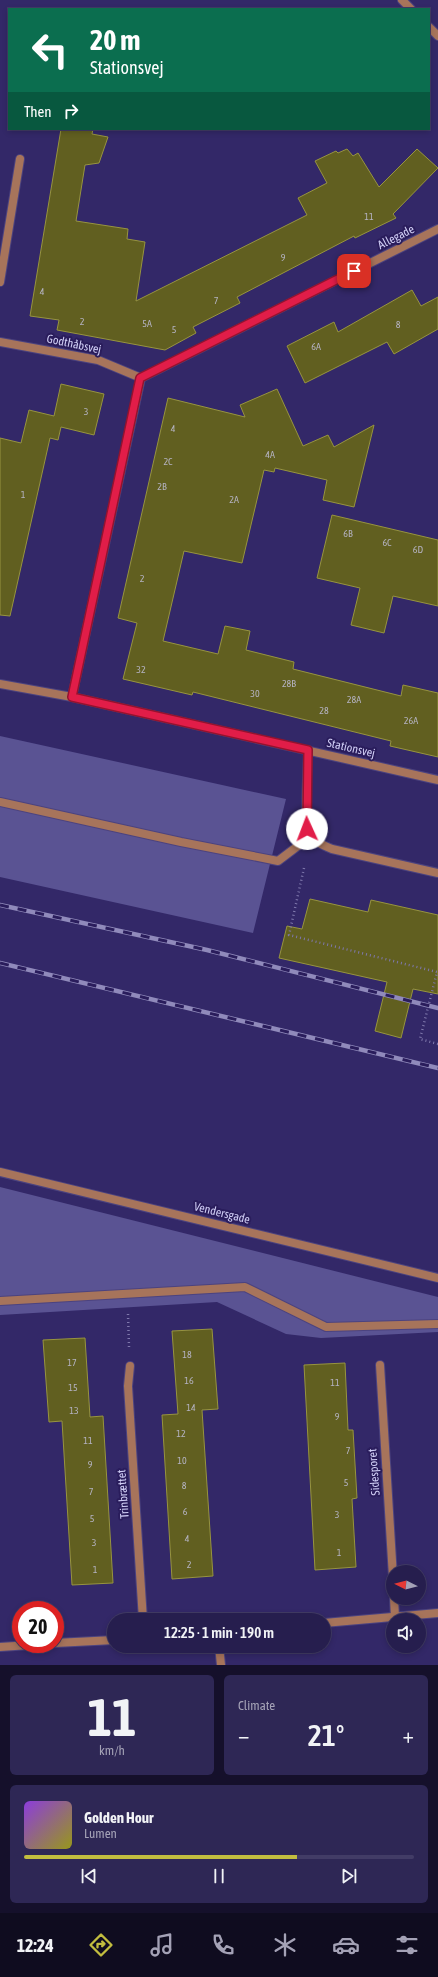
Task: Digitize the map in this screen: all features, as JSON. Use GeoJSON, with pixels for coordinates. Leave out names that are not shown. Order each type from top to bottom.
{"type":"FeatureCollection","features":[{"type":"Feature","properties":{"kind":"street"},"geometry":{"type":"LineString","coordinates":[[402,0],[410,8]]}},
{"type":"Feature","properties":{"kind":"street"},"geometry":{"type":"LineString","coordinates":[[430,28],[438,36]]}},
{"type":"Feature","properties":{"kind":"street"},"geometry":{"type":"LineString","coordinates":[[0,282],[20,160]]}},
{"type":"Feature","properties":{"kind":"street","name":"Allegade"},"geometry":{"type":"LineString","coordinates":[[140,378],[438,229]]}},
{"type":"Feature","properties":{"kind":"street","name":"Godthåbsvej"},"geometry":{"type":"LineString","coordinates":[[0,342],[98,360],[140,378]]}},
{"type":"Feature","properties":{"kind":"street"},"geometry":{"type":"LineString","coordinates":[[72,697],[140,378]]}},
{"type":"Feature","properties":{"kind":"street","name":"Stationsvej"},"geometry":{"type":"LineString","coordinates":[[0,684],[72,697],[438,780]]}},
{"type":"Feature","properties":{"kind":"street"},"geometry":{"type":"LineString","coordinates":[[308,750],[306,824],[311,836],[319,844],[332,849],[438,873]]}},
{"type":"Feature","properties":{"kind":"street"},"geometry":{"type":"LineString","coordinates":[[0,802],[181,842],[278,861],[311,836]]}},
{"type":"Feature","properties":{"kind":"street","name":"Vendersgade"},"geometry":{"type":"LineString","coordinates":[[0,1172],[438,1278]]}},
{"type":"Feature","properties":{"kind":"street"},"geometry":{"type":"LineString","coordinates":[[0,1301],[246,1287],[326,1327],[438,1324]]}},
{"type":"Feature","properties":{"kind":"street","name":"Sidesporet"},"geometry":{"type":"LineString","coordinates":[[380,1365],[392,1565]]}},
{"type":"Feature","properties":{"kind":"street","name":"Trinbrættet"},"geometry":{"type":"LineString","coordinates":[[130,1366],[128,1386],[143,1613]]}},
{"type":"Feature","properties":{"kind":"street"},"geometry":{"type":"LineString","coordinates":[[426,1614],[438,1613]]}},
{"type":"Feature","properties":{"kind":"street"},"geometry":{"type":"LineString","coordinates":[[331,1622],[386,1618]]}},
{"type":"Feature","properties":{"kind":"street"},"geometry":{"type":"LineString","coordinates":[[64,1643],[107,1640]]}},
{"type":"Feature","properties":{"kind":"street"},"geometry":{"type":"LineString","coordinates":[[0,1647],[12,1646]]}},
{"type":"Feature","properties":{"kind":"street"},"geometry":{"type":"LineString","coordinates":[[220,1653],[221,1665]]}},
{"type":"Feature","properties":{"kind":"path"},"geometry":{"type":"LineString","coordinates":[[311,836],[289,935],[437,972],[420,1039],[438,1044]]}},
{"type":"Feature","properties":{"kind":"path"},"geometry":{"type":"LineString","coordinates":[[127,1294],[130,1366]]}},
{"type":"Feature","properties":{"kind":"shaded area"},"geometry":{"type":"Polygon","coordinates":[[[0,736],[286,799],[253,933],[0,877],[0,736]]]}},
{"type":"Feature","properties":{"kind":"shaded area"},"geometry":{"type":"Polygon","coordinates":[[[0,1187],[438,1297],[438,1332],[321,1338],[286,1334],[217,1302],[0,1315],[0,1187]]]}},
{"type":"Feature","properties":{"kind":"building"},"geometry":{"type":"Polygon","coordinates":[[[61,130],[93,130],[92,134],[108,137],[99,163],[85,165],[76,221],[128,229],[127,239],[145,242],[136,301],[307,215],[298,198],[327,183],[315,161],[336,151],[338,153],[347,149],[353,156],[358,153],[379,187],[417,149],[438,168],[393,214],[396,218],[355,238],[354,236],[237,297],[240,303],[193,327],[196,333],[165,350],[57,330],[59,320],[30,316],[61,130]]]}},
{"type":"Feature","properties":{"kind":"building"},"geometry":{"type":"Polygon","coordinates":[[[412,290],[421,306],[438,297],[438,329],[394,354],[387,342],[305,383],[287,346],[334,322],[338,332],[412,290]]]}},
{"type":"Feature","properties":{"kind":"building"},"geometry":{"type":"Polygon","coordinates":[[[61,384],[104,394],[94,435],[61,427],[58,440],[50,438],[10,616],[0,615],[0,438],[21,443],[29,410],[54,416],[61,384]]]}},
{"type":"Feature","properties":{"kind":"building"},"geometry":{"type":"Polygon","coordinates":[[[277,389],[303,446],[328,435],[334,447],[374,425],[354,507],[323,500],[327,480],[275,468],[274,472],[264,470],[242,563],[184,551],[163,641],[218,654],[225,626],[250,631],[246,650],[294,662],[293,669],[401,696],[403,685],[438,693],[438,757],[390,746],[391,741],[193,692],[192,695],[123,679],[137,623],[118,618],[168,398],[245,417],[240,405],[277,389]]]}},
{"type":"Feature","properties":{"kind":"building"},"geometry":{"type":"Polygon","coordinates":[[[332,515],[438,540],[438,606],[393,596],[384,633],[351,625],[360,588],[317,578],[332,515]]]}},
{"type":"Feature","properties":{"kind":"building"},"geometry":{"type":"Polygon","coordinates":[[[310,899],[368,912],[371,900],[438,915],[438,994],[413,989],[401,1038],[375,1031],[387,982],[279,958],[287,926],[302,929],[310,899]]]}},
{"type":"Feature","properties":{"kind":"building"},"geometry":{"type":"Polygon","coordinates":[[[212,1329],[218,1409],[202,1410],[213,1576],[172,1579],[162,1415],[178,1414],[172,1331],[212,1329]]]}},
{"type":"Feature","properties":{"kind":"building"},"geometry":{"type":"Polygon","coordinates":[[[85,1338],[90,1417],[103,1416],[113,1583],[72,1585],[62,1421],[49,1422],[43,1340],[85,1338]]]}},
{"type":"Feature","properties":{"kind":"building"},"geometry":{"type":"Polygon","coordinates":[[[345,1363],[348,1430],[353,1430],[357,1498],[352,1499],[356,1567],[315,1570],[304,1365],[345,1363]]]}},
{"type":"Feature","properties":{"kind":"railway"},"geometry":{"type":"LineString","coordinates":[[0,905],[207,950],[438,1008]]}},
{"type":"Feature","properties":{"kind":"railway"},"geometry":{"type":"LineString","coordinates":[[0,963],[438,1068]]}},
{"type":"Feature","properties":{"kind":"route"},"geometry":{"type":"LineString","coordinates":[[307,829],[308,750],[72,697],[140,378],[354,271]]}}]}
